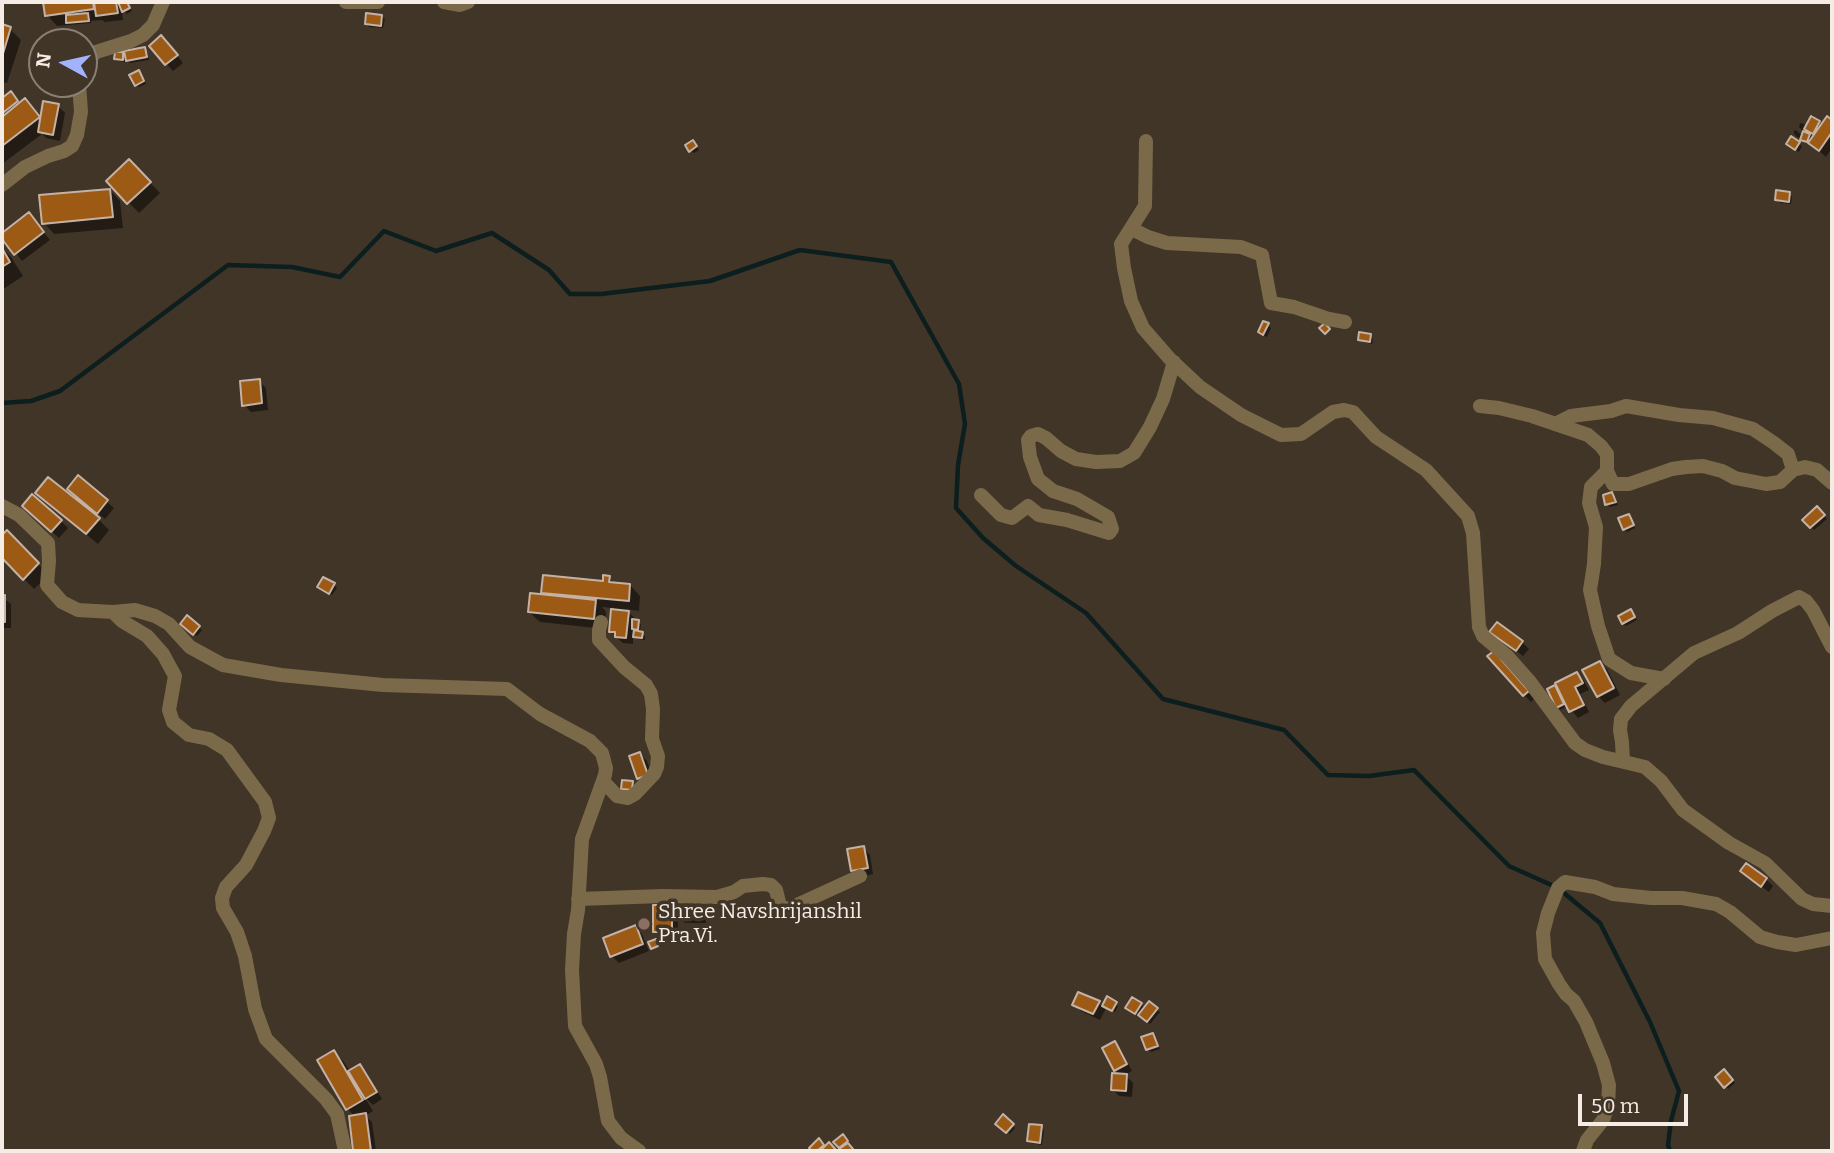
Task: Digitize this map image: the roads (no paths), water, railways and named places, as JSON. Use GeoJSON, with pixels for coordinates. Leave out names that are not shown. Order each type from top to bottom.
{"type":"FeatureCollection","features":[{"type":"Feature","properties":{"kind":"street"},"geometry":{"type":"LineString","coordinates":[[98,51],[143,35],[153,25],[163,2]]}},
{"type":"Feature","properties":{"kind":"street"},"geometry":{"type":"LineString","coordinates":[[346,2],[378,2]]}},
{"type":"Feature","properties":{"kind":"street"},"geometry":{"type":"LineString","coordinates":[[444,2],[460,5],[468,2]]}},
{"type":"Feature","properties":{"kind":"street"},"geometry":{"type":"LineString","coordinates":[[2,185],[25,167],[72,146],[78,135],[80,98]]}},
{"type":"Feature","properties":{"kind":"street"},"geometry":{"type":"LineString","coordinates":[[1146,141],[1145,206],[1122,244],[1131,302],[1143,328],[1200,387],[1241,415],[1281,435],[1301,434],[1333,412],[1353,412],[1376,436],[1426,470],[1468,516],[1473,533],[1479,627],[1483,636],[1507,656],[1530,682],[1575,743],[1603,757],[1645,767],[1661,781],[1683,810],[1729,843],[1765,863],[1802,899],[1813,904],[1832,906]]}},
{"type":"Feature","properties":{"kind":"street"},"geometry":{"type":"LineString","coordinates":[[1132,229],[1167,243],[1241,247],[1262,255],[1270,303],[1345,322]]}},
{"type":"Feature","properties":{"kind":"street"},"geometry":{"type":"LineString","coordinates":[[981,495],[1001,515],[1012,518],[1028,506],[1039,515],[1110,533],[1112,528],[1108,517],[1077,499],[1053,491],[1038,479],[1030,457],[1028,440],[1038,434],[1076,459],[1120,461],[1134,453],[1150,427],[1163,399],[1174,362]]}},
{"type":"Feature","properties":{"kind":"street"},"geometry":{"type":"LineString","coordinates":[[1479,407],[1499,408],[1588,435],[1607,454],[1608,471],[1613,484],[1629,484],[1672,469],[1703,466],[1735,478],[1766,484],[1780,482],[1793,470],[1805,467],[1817,470],[1832,483]]}},
{"type":"Feature","properties":{"kind":"street"},"geometry":{"type":"LineString","coordinates":[[1555,424],[1570,416],[1626,407],[1713,418],[1753,429],[1788,454],[1793,470]]}},
{"type":"Feature","properties":{"kind":"street"},"geometry":{"type":"LineString","coordinates":[[1608,471],[1591,488],[1589,503],[1596,527],[1590,590],[1598,626],[1609,659],[1631,673],[1664,679]]}},
{"type":"Feature","properties":{"kind":"street"},"geometry":{"type":"LineString","coordinates":[[2,506],[19,515],[48,543],[47,585],[62,602],[78,610],[135,610],[155,616],[169,624],[190,647],[223,665],[281,675],[383,685],[507,690],[540,714],[590,741],[602,753],[606,768],[603,781],[582,839],[572,970],[575,1026],[596,1064],[608,1121],[621,1138],[639,1151]]}},
{"type":"Feature","properties":{"kind":"street"},"geometry":{"type":"LineString","coordinates":[[1623,761],[1621,719],[1631,706],[1694,653],[1738,633],[1800,597],[1813,610],[1832,647]]}},
{"type":"Feature","properties":{"kind":"street"},"geometry":{"type":"LineString","coordinates":[[113,612],[146,636],[163,654],[175,676],[169,710],[173,722],[189,735],[209,738],[227,750],[265,802],[269,818],[264,831],[246,865],[226,887],[222,898],[223,908],[237,932],[245,956],[255,1009],[266,1039],[326,1098],[337,1114],[345,1151]]}},
{"type":"Feature","properties":{"kind":"street"},"geometry":{"type":"LineString","coordinates":[[601,622],[599,640],[652,694],[652,739],[658,756],[654,774],[628,798],[617,796],[603,781]]}},
{"type":"Feature","properties":{"kind":"street"},"geometry":{"type":"LineString","coordinates":[[578,899],[717,897],[743,886],[763,884],[771,885],[776,890],[780,906],[788,909],[860,876]]}},
{"type":"Feature","properties":{"kind":"street"},"geometry":{"type":"LineString","coordinates":[[1583,1151],[1587,1140],[1603,1120],[1608,1106],[1609,1085],[1586,1022],[1545,959],[1543,933],[1548,913],[1558,888],[1565,882],[1595,887],[1612,894],[1682,898],[1716,904],[1760,937],[1777,942],[1796,945],[1832,938]]}},
{"type":"Feature","properties":{"kind":"waterway"},"geometry":{"type":"LineString","coordinates":[[2,403],[31,401],[60,391],[228,265],[292,267],[340,277],[384,231],[436,251],[492,233],[549,270],[570,294],[601,294],[710,281],[800,250],[891,262],[959,384],[965,424],[958,465],[956,508],[983,538],[1016,566],[1086,613],[1163,699],[1284,730],[1328,775],[1369,776],[1414,770],[1509,866],[1558,888],[1600,923],[1650,1022],[1679,1091],[1671,1121],[1668,1145],[1670,1151]]}},
{"type":"Feature","properties":{"kind":"place","name":"Shree Navshrijanshil Pra.Vi."},"geometry":{"type":"Point","coordinates":[644,924]}}]}
